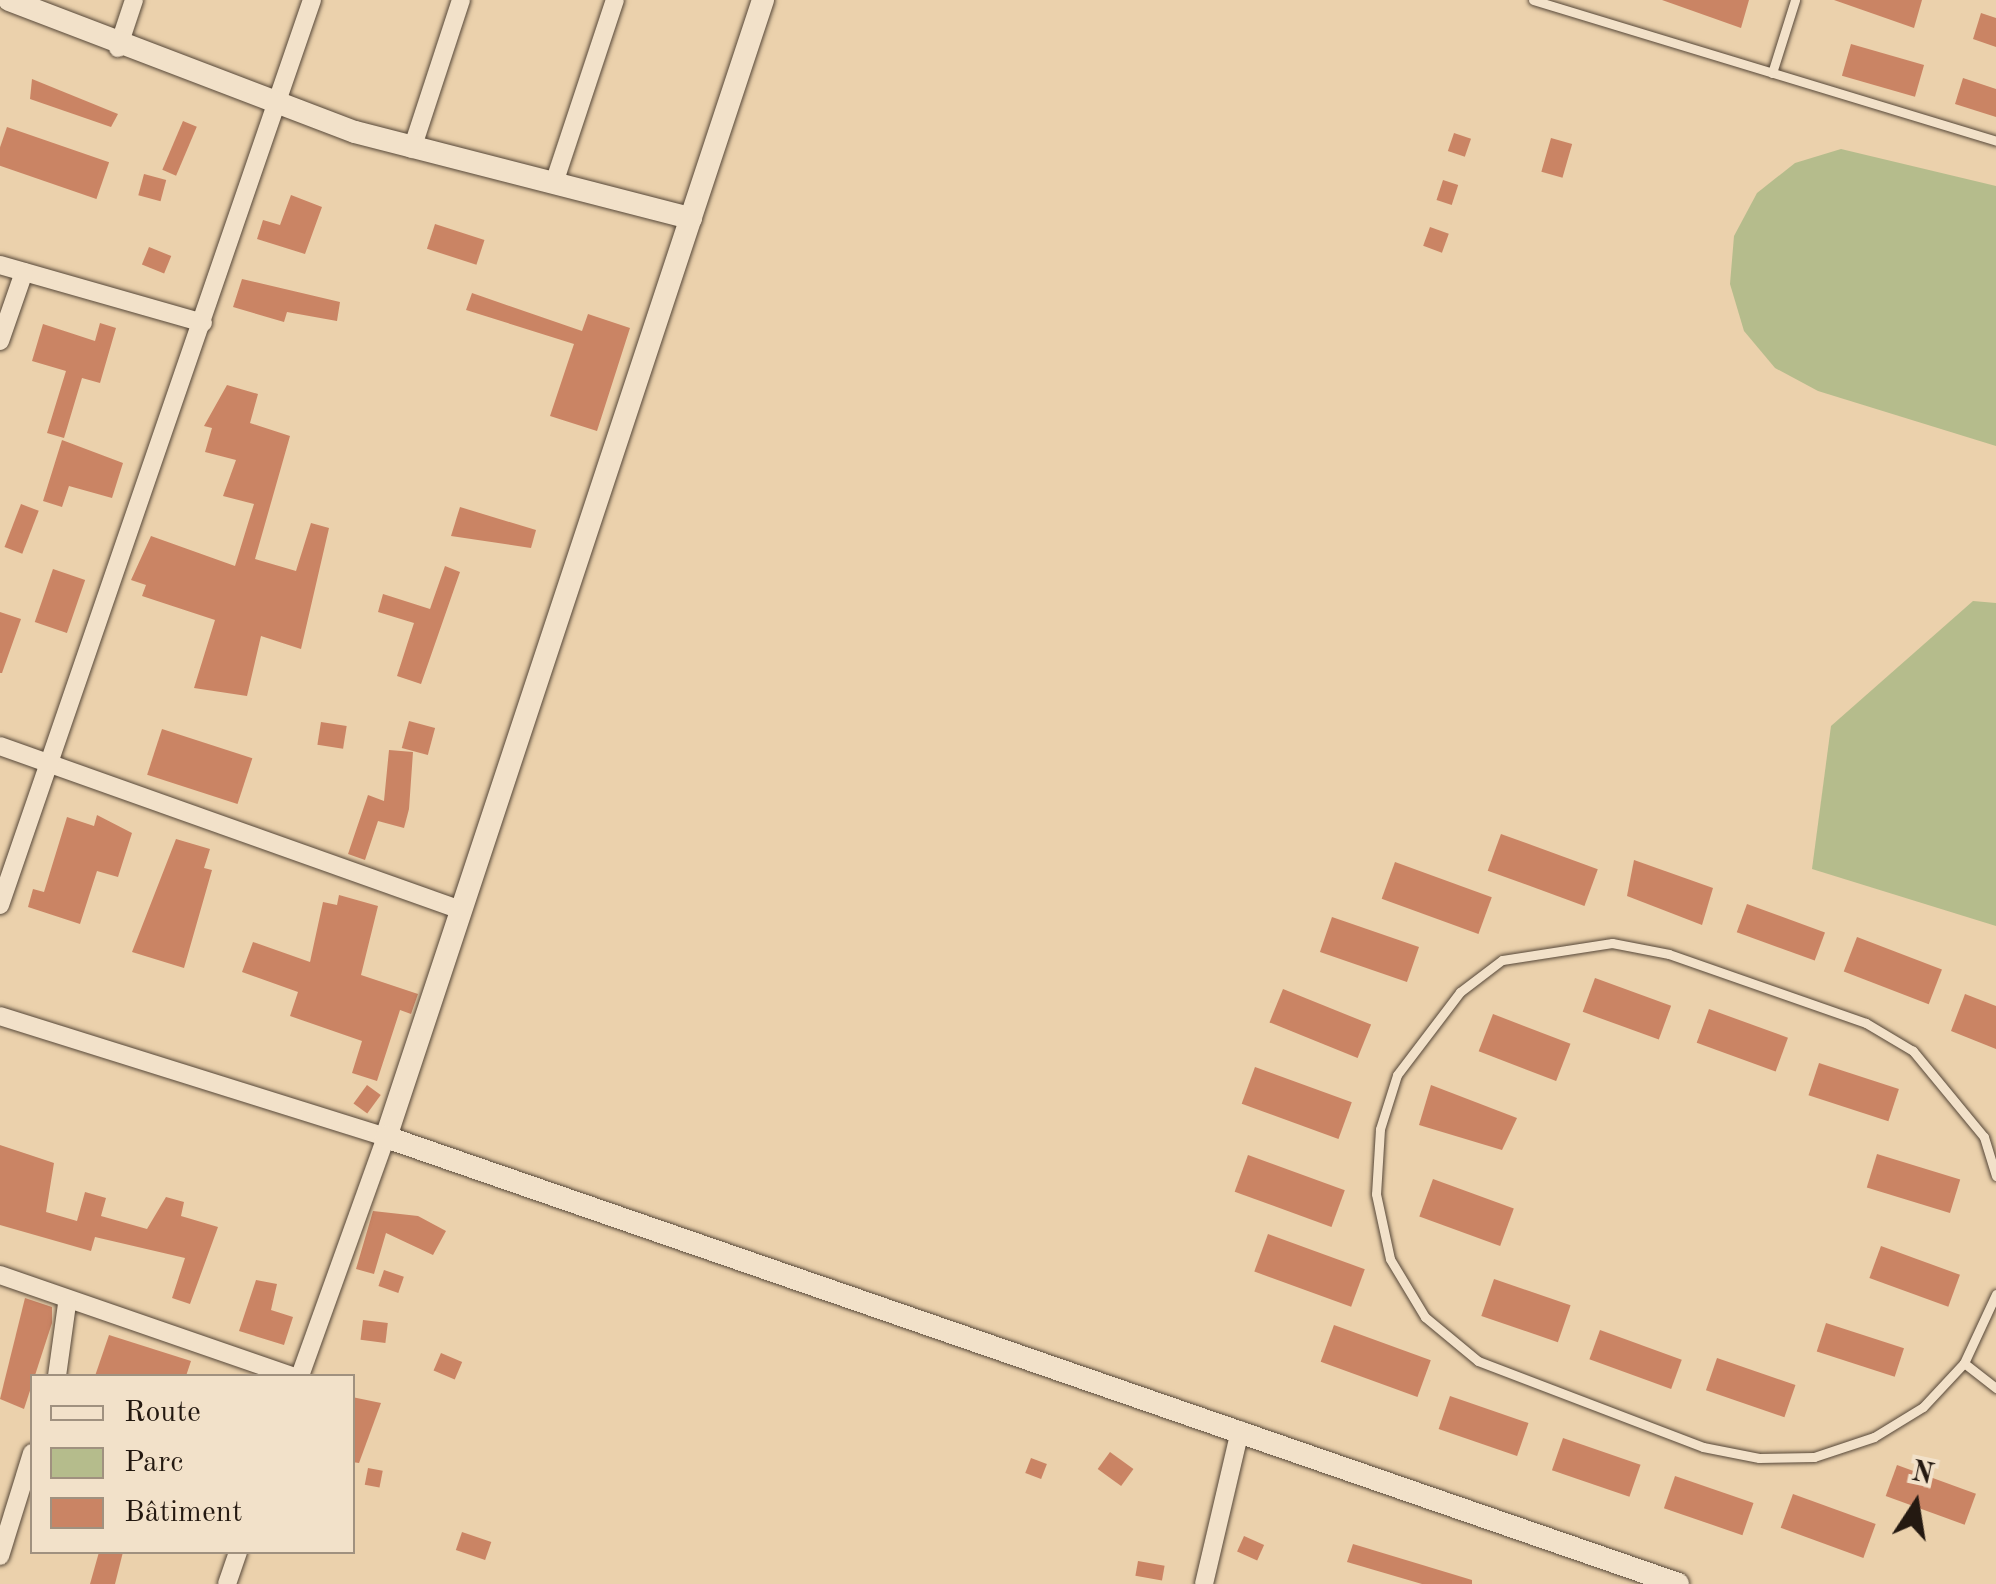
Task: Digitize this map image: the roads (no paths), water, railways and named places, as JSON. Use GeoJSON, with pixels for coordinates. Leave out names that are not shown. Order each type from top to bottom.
{"type":"FeatureCollection","features":[{"type":"Feature","properties":{"kind":"street"},"geometry":{"type":"LineString","coordinates":[[9,0],[118,48],[412,149],[691,218]]}},
{"type":"Feature","properties":{"kind":"street"},"geometry":{"type":"LineString","coordinates":[[118,48],[134,0]]}},
{"type":"Feature","properties":{"kind":"street"},"geometry":{"type":"LineString","coordinates":[[0,905],[312,0]]}},
{"type":"Feature","properties":{"kind":"street"},"geometry":{"type":"LineString","coordinates":[[412,149],[461,0]]}},
{"type":"Feature","properties":{"kind":"street"},"geometry":{"type":"LineString","coordinates":[[554,183],[615,0]]}},
{"type":"Feature","properties":{"kind":"street"},"geometry":{"type":"LineString","coordinates":[[301,1374],[386,1136],[458,909],[763,0]]}},
{"type":"Feature","properties":{"kind":"street"},"geometry":{"type":"LineString","coordinates":[[0,265],[203,323]]}},
{"type":"Feature","properties":{"kind":"street"},"geometry":{"type":"LineString","coordinates":[[0,341],[24,272]]}},
{"type":"Feature","properties":{"kind":"street"},"geometry":{"type":"LineString","coordinates":[[0,746],[458,909]]}},
{"type":"Feature","properties":{"kind":"street"},"geometry":{"type":"LineString","coordinates":[[0,1016],[386,1136],[1678,1584]]}},
{"type":"Feature","properties":{"kind":"street"},"geometry":{"type":"LineString","coordinates":[[0,1275],[67,1304],[286,1374]]}},
{"type":"Feature","properties":{"kind":"street"},"geometry":{"type":"LineString","coordinates":[[56,1374],[67,1304]]}},
{"type":"Feature","properties":{"kind":"street"},"geometry":{"type":"LineString","coordinates":[[1204,1584],[1240,1430]]}},
{"type":"Feature","properties":{"kind":"street"},"geometry":{"type":"LineString","coordinates":[[0,1556],[30,1459]]}},
{"type":"Feature","properties":{"kind":"street"},"geometry":{"type":"LineString","coordinates":[[227,1584],[237,1554]]}},
{"type":"Feature","properties":{"kind":"lane"},"geometry":{"type":"LineString","coordinates":[[1772,73],[1794,0]]}},
{"type":"Feature","properties":{"kind":"lane"},"geometry":{"type":"LineString","coordinates":[[1538,1],[1996,141]]}},
{"type":"Feature","properties":{"kind":"lane"},"geometry":{"type":"LineString","coordinates":[[1996,1176],[1975,1124],[1912,1051],[1866,1023],[1668,954],[1612,944],[1502,960],[1460,992],[1397,1075],[1380,1129],[1376,1194],[1390,1260],[1425,1317],[1478,1360],[1703,1447],[1759,1458],[1814,1457],[1874,1438],[1923,1407],[1964,1363],[1996,1294]]}},
{"type":"Feature","properties":{"kind":"lane"},"geometry":{"type":"LineString","coordinates":[[1964,1363],[1996,1388]]}}]}
